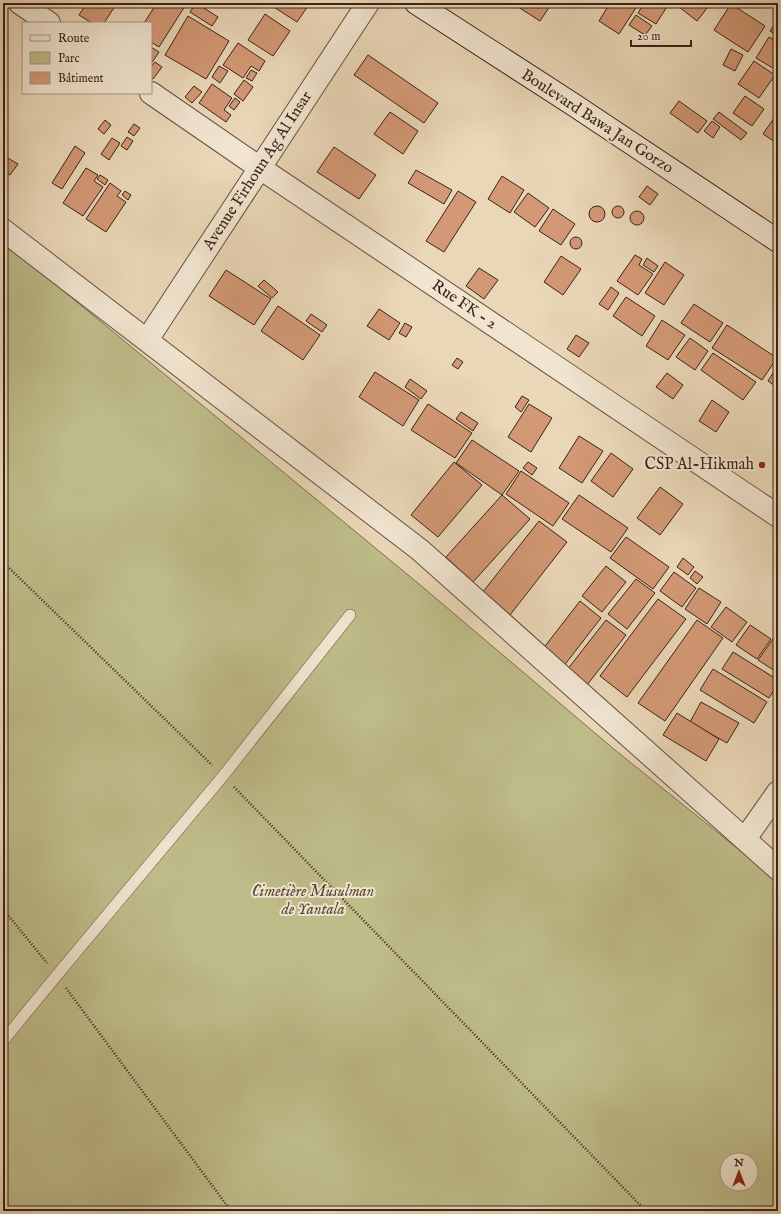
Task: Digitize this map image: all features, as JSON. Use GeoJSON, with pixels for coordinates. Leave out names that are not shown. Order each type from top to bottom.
{"type":"FeatureCollection","features":[{"type":"Feature","properties":{"kind":"street"},"geometry":{"type":"LineString","coordinates":[[20,3],[48,22]]}},
{"type":"Feature","properties":{"kind":"street","name":"Avenue Firhoun Ag Al Insar"},"geometry":{"type":"LineString","coordinates":[[147,340],[368,3]]}},
{"type":"Feature","properties":{"kind":"street","name":"Boulevard Bawa Jan Gorzo"},"geometry":{"type":"LineString","coordinates":[[416,3],[776,235]]}},
{"type":"Feature","properties":{"kind":"street","name":"Rue FK - 2"},"geometry":{"type":"LineString","coordinates":[[152,94],[260,168],[778,516]]}},
{"type":"Feature","properties":{"kind":"street"},"geometry":{"type":"LineString","coordinates":[[3,230],[420,550],[778,868]]}},
{"type":"Feature","properties":{"kind":"street"},"geometry":{"type":"LineString","coordinates":[[745,840],[778,792]]}},
{"type":"Feature","properties":{"kind":"lane"},"geometry":{"type":"LineString","coordinates":[[3,1041],[56,975],[223,776],[350,615]]}},
{"type":"Feature","properties":{"kind":"path"},"geometry":{"type":"LineString","coordinates":[[3,562],[223,776],[646,1211]]}},
{"type":"Feature","properties":{"kind":"path"},"geometry":{"type":"LineString","coordinates":[[3,909],[56,975],[232,1211]]}},
{"type":"Feature","properties":{"kind":"green space","name":"Cimetière Musulman de Yantala"},"geometry":{"type":"Polygon","coordinates":[[[3,241],[419,584],[615,750],[778,881],[778,1211],[3,1211],[3,241]]]}},
{"type":"Feature","properties":{"kind":"building"},"geometry":{"type":"Polygon","coordinates":[[[87,3],[117,3],[105,22],[90,22],[79,15],[87,3]]]}},
{"type":"Feature","properties":{"kind":"building"},"geometry":{"type":"Polygon","coordinates":[[[157,3],[180,3],[185,6],[159,47],[152,43],[152,22],[145,22],[157,3]]]}},
{"type":"Feature","properties":{"kind":"building"},"geometry":{"type":"Polygon","coordinates":[[[196,3],[218,17],[212,26],[190,12],[196,3]]]}},
{"type":"Feature","properties":{"kind":"building"},"geometry":{"type":"Polygon","coordinates":[[[310,3],[297,22],[269,4],[310,3]]]}},
{"type":"Feature","properties":{"kind":"building"},"geometry":{"type":"Polygon","coordinates":[[[512,3],[552,3],[540,21],[512,3]]]}},
{"type":"Feature","properties":{"kind":"building"},"geometry":{"type":"Polygon","coordinates":[[[610,3],[639,3],[619,34],[599,21],[610,3]]]}},
{"type":"Feature","properties":{"kind":"building"},"geometry":{"type":"Polygon","coordinates":[[[644,3],[665,3],[668,5],[656,24],[638,13],[644,3]]]}},
{"type":"Feature","properties":{"kind":"building"},"geometry":{"type":"Polygon","coordinates":[[[674,3],[711,3],[697,21],[674,3]]]}},
{"type":"Feature","properties":{"kind":"building"},"geometry":{"type":"Polygon","coordinates":[[[731,4],[765,26],[748,52],[714,30],[731,4]]]}},
{"type":"Feature","properties":{"kind":"building"},"geometry":{"type":"Polygon","coordinates":[[[265,14],[290,31],[273,56],[248,40],[265,14]]]}},
{"type":"Feature","properties":{"kind":"building"},"geometry":{"type":"Polygon","coordinates":[[[636,15],[652,26],[645,35],[629,25],[636,15]]]}},
{"type":"Feature","properties":{"kind":"building"},"geometry":{"type":"Polygon","coordinates":[[[188,16],[229,41],[206,79],[165,55],[188,16]]]}},
{"type":"Feature","properties":{"kind":"building"},"geometry":{"type":"Polygon","coordinates":[[[778,19],[778,36],[770,31],[778,19]]]}},
{"type":"Feature","properties":{"kind":"building"},"geometry":{"type":"Polygon","coordinates":[[[769,37],[778,42],[778,67],[776,70],[756,58],[769,37]]]}},
{"type":"Feature","properties":{"kind":"building"},"geometry":{"type":"Polygon","coordinates":[[[238,43],[265,61],[259,71],[251,66],[243,78],[223,65],[238,43]]]}},
{"type":"Feature","properties":{"kind":"building"},"geometry":{"type":"Polygon","coordinates":[[[152,48],[159,52],[152,62],[152,48]]]}},
{"type":"Feature","properties":{"kind":"building"},"geometry":{"type":"Polygon","coordinates":[[[731,49],[743,55],[735,71],[723,65],[731,49]]]}},
{"type":"Feature","properties":{"kind":"building"},"geometry":{"type":"Polygon","coordinates":[[[368,55],[438,103],[424,123],[354,75],[368,55]]]}},
{"type":"Feature","properties":{"kind":"building"},"geometry":{"type":"Polygon","coordinates":[[[754,61],[775,75],[759,98],[738,84],[754,61]]]}},
{"type":"Feature","properties":{"kind":"building"},"geometry":{"type":"Polygon","coordinates":[[[155,62],[162,67],[153,79],[152,78],[152,66],[155,62]]]}},
{"type":"Feature","properties":{"kind":"building"},"geometry":{"type":"Polygon","coordinates":[[[219,66],[228,71],[220,83],[212,77],[219,66]]]}},
{"type":"Feature","properties":{"kind":"building"},"geometry":{"type":"Polygon","coordinates":[[[251,70],[257,73],[252,81],[246,78],[251,70]]]}},
{"type":"Feature","properties":{"kind":"building"},"geometry":{"type":"Polygon","coordinates":[[[244,80],[253,87],[243,101],[234,94],[244,80]]]}},
{"type":"Feature","properties":{"kind":"building"},"geometry":{"type":"Polygon","coordinates":[[[212,84],[232,98],[224,110],[231,115],[226,122],[199,103],[212,84]]]}},
{"type":"Feature","properties":{"kind":"building"},"geometry":{"type":"Polygon","coordinates":[[[194,86],[202,92],[192,103],[185,97],[194,86]]]}},
{"type":"Feature","properties":{"kind":"building"},"geometry":{"type":"Polygon","coordinates":[[[745,96],[764,109],[752,126],[733,113],[745,96]]]}},
{"type":"Feature","properties":{"kind":"building"},"geometry":{"type":"Polygon","coordinates":[[[235,98],[240,102],[234,110],[229,106],[235,98]]]}},
{"type":"Feature","properties":{"kind":"building"},"geometry":{"type":"Polygon","coordinates":[[[679,101],[707,121],[698,133],[670,113],[679,101]]]}},
{"type":"Feature","properties":{"kind":"building"},"geometry":{"type":"Polygon","coordinates":[[[390,112],[418,131],[403,154],[374,134],[390,112]]]}},
{"type":"Feature","properties":{"kind":"building"},"geometry":{"type":"Polygon","coordinates":[[[719,112],[747,133],[741,140],[713,119],[719,112]]]}},
{"type":"Feature","properties":{"kind":"building"},"geometry":{"type":"Polygon","coordinates":[[[776,115],[778,116],[778,144],[763,134],[776,115]]]}},
{"type":"Feature","properties":{"kind":"building"},"geometry":{"type":"Polygon","coordinates":[[[105,120],[111,125],[104,134],[98,129],[105,120]]]}},
{"type":"Feature","properties":{"kind":"building"},"geometry":{"type":"Polygon","coordinates":[[[712,121],[720,127],[713,138],[704,131],[712,121]]]}},
{"type":"Feature","properties":{"kind":"building"},"geometry":{"type":"Polygon","coordinates":[[[134,124],[140,128],[134,136],[128,132],[134,124]]]}},
{"type":"Feature","properties":{"kind":"building"},"geometry":{"type":"Polygon","coordinates":[[[127,137],[133,141],[127,150],[121,146],[127,137]]]}},
{"type":"Feature","properties":{"kind":"building"},"geometry":{"type":"Polygon","coordinates":[[[112,138],[120,143],[109,160],[101,154],[112,138]]]}},
{"type":"Feature","properties":{"kind":"building"},"geometry":{"type":"Polygon","coordinates":[[[75,146],[85,153],[62,189],[52,183],[75,146]]]}},
{"type":"Feature","properties":{"kind":"building"},"geometry":{"type":"Polygon","coordinates":[[[334,147],[376,175],[359,199],[317,172],[334,147]]]}},
{"type":"Feature","properties":{"kind":"building"},"geometry":{"type":"Polygon","coordinates":[[[6,157],[18,164],[10,175],[3,171],[3,162],[6,157]]]}},
{"type":"Feature","properties":{"kind":"building"},"geometry":{"type":"Polygon","coordinates":[[[86,168],[98,175],[94,181],[103,187],[83,216],[63,203],[86,168]]]}},
{"type":"Feature","properties":{"kind":"building"},"geometry":{"type":"Polygon","coordinates":[[[416,170],[452,190],[444,204],[408,183],[416,170]]]}},
{"type":"Feature","properties":{"kind":"building"},"geometry":{"type":"Polygon","coordinates":[[[100,175],[108,180],[105,185],[97,179],[100,175]]]}},
{"type":"Feature","properties":{"kind":"building"},"geometry":{"type":"Polygon","coordinates":[[[502,176],[524,190],[510,213],[488,199],[502,176]]]}},
{"type":"Feature","properties":{"kind":"building"},"geometry":{"type":"Polygon","coordinates":[[[110,183],[121,191],[117,196],[126,202],[106,232],[86,219],[110,183]]]}},
{"type":"Feature","properties":{"kind":"building"},"geometry":{"type":"Polygon","coordinates":[[[647,186],[658,194],[650,205],[639,197],[647,186]]]}},
{"type":"Feature","properties":{"kind":"building"},"geometry":{"type":"Polygon","coordinates":[[[125,191],[131,195],[128,200],[122,195],[125,191]]]}},
{"type":"Feature","properties":{"kind":"building"},"geometry":{"type":"Polygon","coordinates":[[[458,191],[476,202],[444,252],[426,241],[458,191]]]}},
{"type":"Feature","properties":{"kind":"building"},"geometry":{"type":"Polygon","coordinates":[[[528,193],[549,208],[535,227],[514,212],[528,193]]]}},
{"type":"Feature","properties":{"kind":"building"},"geometry":{"type":"Polygon","coordinates":[[[597,206],[603,208],[605,214],[603,220],[597,222],[591,220],[589,214],[591,208],[597,206]]]}},
{"type":"Feature","properties":{"kind":"building"},"geometry":{"type":"Polygon","coordinates":[[[616,206],[620,206],[624,212],[620,218],[616,218],[612,214],[612,210],[616,206]]]}},
{"type":"Feature","properties":{"kind":"building"},"geometry":{"type":"Polygon","coordinates":[[[553,209],[575,224],[561,245],[539,231],[553,209]]]}},
{"type":"Feature","properties":{"kind":"building"},"geometry":{"type":"Polygon","coordinates":[[[637,211],[642,213],[644,218],[642,223],[637,225],[632,223],[630,218],[632,213],[637,211]]]}},
{"type":"Feature","properties":{"kind":"building"},"geometry":{"type":"Polygon","coordinates":[[[574,237],[578,237],[582,243],[578,249],[574,249],[570,245],[570,241],[574,237]]]}},
{"type":"Feature","properties":{"kind":"building"},"geometry":{"type":"Polygon","coordinates":[[[635,255],[642,259],[639,265],[653,274],[638,295],[617,281],[635,255]]]}},
{"type":"Feature","properties":{"kind":"building"},"geometry":{"type":"Polygon","coordinates":[[[561,256],[581,269],[563,295],[544,282],[561,256]]]}},
{"type":"Feature","properties":{"kind":"building"},"geometry":{"type":"Polygon","coordinates":[[[647,258],[658,266],[654,272],[643,265],[647,258]]]}},
{"type":"Feature","properties":{"kind":"building"},"geometry":{"type":"Polygon","coordinates":[[[665,262],[684,275],[664,305],[645,293],[665,262]]]}},
{"type":"Feature","properties":{"kind":"building"},"geometry":{"type":"Polygon","coordinates":[[[479,268],[498,280],[484,299],[466,286],[479,268]]]}},
{"type":"Feature","properties":{"kind":"building"},"geometry":{"type":"Polygon","coordinates":[[[226,270],[271,299],[254,325],[209,296],[226,270]]]}},
{"type":"Feature","properties":{"kind":"building"},"geometry":{"type":"Polygon","coordinates":[[[264,280],[278,292],[272,298],[258,286],[264,280]]]}},
{"type":"Feature","properties":{"kind":"building"},"geometry":{"type":"Polygon","coordinates":[[[611,287],[619,293],[608,310],[599,304],[611,287]]]}},
{"type":"Feature","properties":{"kind":"building"},"geometry":{"type":"Polygon","coordinates":[[[626,297],[655,316],[642,336],[613,316],[626,297]]]}},
{"type":"Feature","properties":{"kind":"building"},"geometry":{"type":"Polygon","coordinates":[[[694,304],[723,323],[710,342],[681,323],[694,304]]]}},
{"type":"Feature","properties":{"kind":"building"},"geometry":{"type":"Polygon","coordinates":[[[278,306],[320,335],[303,360],[261,331],[278,306]]]}},
{"type":"Feature","properties":{"kind":"building"},"geometry":{"type":"Polygon","coordinates":[[[379,309],[400,323],[389,340],[367,326],[379,309]]]}},
{"type":"Feature","properties":{"kind":"building"},"geometry":{"type":"Polygon","coordinates":[[[311,314],[327,325],[322,332],[306,321],[311,314]]]}},
{"type":"Feature","properties":{"kind":"building"},"geometry":{"type":"Polygon","coordinates":[[[662,320],[685,335],[668,360],[646,346],[662,320]]]}},
{"type":"Feature","properties":{"kind":"building"},"geometry":{"type":"Polygon","coordinates":[[[405,323],[412,327],[406,337],[399,333],[405,323]]]}},
{"type":"Feature","properties":{"kind":"building"},"geometry":{"type":"Polygon","coordinates":[[[727,325],[777,358],[762,380],[712,348],[727,325]]]}},
{"type":"Feature","properties":{"kind":"building"},"geometry":{"type":"Polygon","coordinates":[[[576,335],[589,343],[579,357],[567,349],[576,335]]]}},
{"type":"Feature","properties":{"kind":"building"},"geometry":{"type":"Polygon","coordinates":[[[690,338],[708,351],[695,370],[676,357],[690,338]]]}},
{"type":"Feature","properties":{"kind":"building"},"geometry":{"type":"Polygon","coordinates":[[[713,353],[756,382],[743,400],[701,370],[713,353]]]}},
{"type":"Feature","properties":{"kind":"building"},"geometry":{"type":"Polygon","coordinates":[[[457,358],[463,362],[458,369],[452,365],[457,358]]]}},
{"type":"Feature","properties":{"kind":"building"},"geometry":{"type":"Polygon","coordinates":[[[778,365],[778,388],[768,381],[778,365]]]}},
{"type":"Feature","properties":{"kind":"building"},"geometry":{"type":"Polygon","coordinates":[[[375,372],[419,400],[403,426],[359,397],[375,372]]]}},
{"type":"Feature","properties":{"kind":"building"},"geometry":{"type":"Polygon","coordinates":[[[667,373],[683,385],[673,399],[656,387],[667,373]]]}},
{"type":"Feature","properties":{"kind":"building"},"geometry":{"type":"Polygon","coordinates":[[[410,379],[427,391],[421,399],[405,387],[410,379]]]}},
{"type":"Feature","properties":{"kind":"building"},"geometry":{"type":"Polygon","coordinates":[[[522,396],[529,400],[521,412],[515,407],[522,396]]]}},
{"type":"Feature","properties":{"kind":"building"},"geometry":{"type":"Polygon","coordinates":[[[712,400],[729,412],[716,432],[699,421],[712,400]]]}},
{"type":"Feature","properties":{"kind":"building"},"geometry":{"type":"Polygon","coordinates":[[[428,404],[472,433],[455,458],[411,430],[428,404]]]}},
{"type":"Feature","properties":{"kind":"building"},"geometry":{"type":"Polygon","coordinates":[[[529,404],[552,418],[531,452],[508,437],[529,404]]]}},
{"type":"Feature","properties":{"kind":"building"},"geometry":{"type":"Polygon","coordinates":[[[461,412],[478,423],[473,431],[456,419],[461,412]]]}},
{"type":"Feature","properties":{"kind":"building"},"geometry":{"type":"Polygon","coordinates":[[[579,436],[603,451],[582,483],[559,468],[579,436]]]}},
{"type":"Feature","properties":{"kind":"building"},"geometry":{"type":"Polygon","coordinates":[[[472,440],[519,471],[502,495],[456,463],[472,440]]]}},
{"type":"Feature","properties":{"kind":"building"},"geometry":{"type":"Polygon","coordinates":[[[611,453],[633,469],[613,497],[591,481],[611,453]]]}},
{"type":"Feature","properties":{"kind":"building"},"geometry":{"type":"Polygon","coordinates":[[[454,462],[482,485],[438,537],[411,515],[454,462]]]}},
{"type":"Feature","properties":{"kind":"building"},"geometry":{"type":"Polygon","coordinates":[[[528,462],[537,468],[532,475],[523,468],[528,462]]]}},
{"type":"Feature","properties":{"kind":"building"},"geometry":{"type":"Polygon","coordinates":[[[521,471],[569,503],[553,526],[506,494],[521,471]]]}},
{"type":"Feature","properties":{"kind":"building"},"geometry":{"type":"Polygon","coordinates":[[[660,487],[683,504],[660,535],[637,518],[660,487]]]}},
{"type":"Feature","properties":{"kind":"building"},"geometry":{"type":"Polygon","coordinates":[[[502,495],[530,519],[473,582],[446,557],[502,495]]]}},
{"type":"Feature","properties":{"kind":"building"},"geometry":{"type":"Polygon","coordinates":[[[579,495],[628,528],[611,552],[562,519],[579,495]]]}},
{"type":"Feature","properties":{"kind":"building"},"geometry":{"type":"Polygon","coordinates":[[[539,521],[567,542],[510,615],[482,593],[539,521]]]}},
{"type":"Feature","properties":{"kind":"building"},"geometry":{"type":"Polygon","coordinates":[[[626,537],[669,567],[653,589],[610,558],[626,537]]]}},
{"type":"Feature","properties":{"kind":"building"},"geometry":{"type":"Polygon","coordinates":[[[683,558],[694,567],[688,575],[677,567],[683,558]]]}},
{"type":"Feature","properties":{"kind":"building"},"geometry":{"type":"Polygon","coordinates":[[[606,566],[626,582],[602,612],[582,596],[606,566]]]}},
{"type":"Feature","properties":{"kind":"building"},"geometry":{"type":"Polygon","coordinates":[[[695,571],[703,577],[697,584],[690,578],[695,571]]]}},
{"type":"Feature","properties":{"kind":"building"},"geometry":{"type":"Polygon","coordinates":[[[674,572],[696,588],[682,607],[660,591],[674,572]]]}},
{"type":"Feature","properties":{"kind":"building"},"geometry":{"type":"Polygon","coordinates":[[[636,579],[655,593],[627,629],[608,614],[636,579]]]}},
{"type":"Feature","properties":{"kind":"building"},"geometry":{"type":"Polygon","coordinates":[[[699,588],[721,602],[707,624],[685,609],[699,588]]]}},
{"type":"Feature","properties":{"kind":"building"},"geometry":{"type":"Polygon","coordinates":[[[658,599],[686,619],[627,697],[600,676],[658,599]]]}},
{"type":"Feature","properties":{"kind":"building"},"geometry":{"type":"Polygon","coordinates":[[[580,601],[601,618],[563,667],[542,650],[580,601]]]}},
{"type":"Feature","properties":{"kind":"building"},"geometry":{"type":"Polygon","coordinates":[[[726,607],[747,622],[732,642],[711,627],[726,607]]]}},
{"type":"Feature","properties":{"kind":"building"},"geometry":{"type":"Polygon","coordinates":[[[606,620],[626,635],[587,685],[567,670],[606,620]]]}},
{"type":"Feature","properties":{"kind":"building"},"geometry":{"type":"Polygon","coordinates":[[[697,620],[723,638],[665,721],[638,703],[697,620]]]}},
{"type":"Feature","properties":{"kind":"building"},"geometry":{"type":"Polygon","coordinates":[[[750,625],[771,639],[757,659],[736,645],[750,625]]]}},
{"type":"Feature","properties":{"kind":"building"},"geometry":{"type":"Polygon","coordinates":[[[773,639],[778,642],[778,673],[758,660],[773,639]]]}},
{"type":"Feature","properties":{"kind":"building"},"geometry":{"type":"Polygon","coordinates":[[[733,652],[778,680],[778,684],[769,698],[722,669],[733,652]]]}},
{"type":"Feature","properties":{"kind":"building"},"geometry":{"type":"Polygon","coordinates":[[[713,669],[767,702],[754,723],[700,690],[713,669]]]}},
{"type":"Feature","properties":{"kind":"building"},"geometry":{"type":"Polygon","coordinates":[[[701,702],[739,723],[727,743],[690,722],[701,702]]]}},
{"type":"Feature","properties":{"kind":"building"},"geometry":{"type":"Polygon","coordinates":[[[677,713],[719,739],[706,761],[663,735],[677,713]]]}},
{"type":"Feature","properties":{"kind":"place","name":"CSP Al-Hikmah"},"geometry":{"type":"Point","coordinates":[762,465]}}]}
